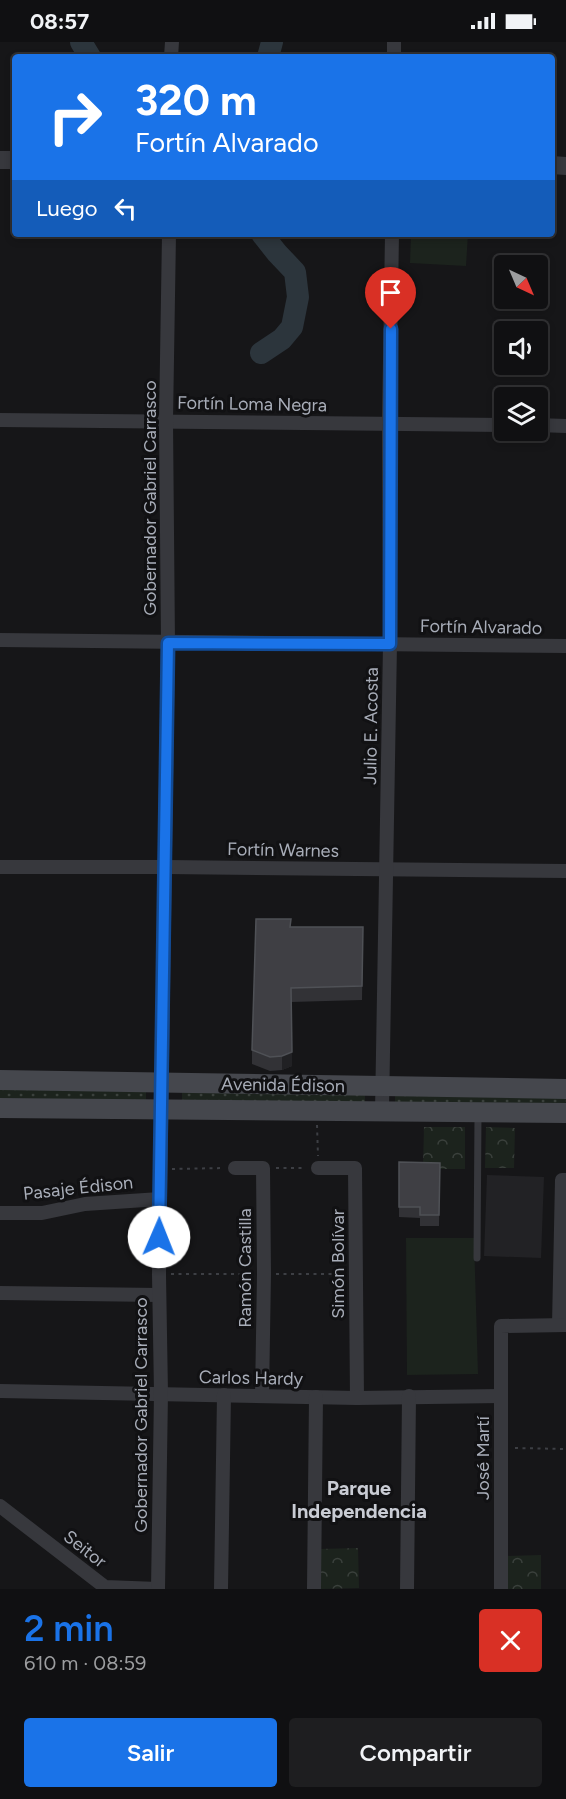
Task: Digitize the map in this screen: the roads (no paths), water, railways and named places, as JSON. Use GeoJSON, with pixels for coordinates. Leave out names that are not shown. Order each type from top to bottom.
{"type":"FeatureCollection","features":[{"type":"Feature","properties":{"kind":"main road","name":"Avenida Édison"},"geometry":{"type":"LineString","coordinates":[[0,1080],[566,1089]]}},
{"type":"Feature","properties":{"kind":"main road","name":"Avenida Édison"},"geometry":{"type":"LineString","coordinates":[[0,1108],[566,1113]]}},
{"type":"Feature","properties":{"kind":"street","name":"Gobernador Gabriel Carrasco"},"geometry":{"type":"LineString","coordinates":[[158,1589],[160,1169],[168,643],[166,421],[169,237]]}},
{"type":"Feature","properties":{"kind":"street","name":"Julio E. Acosta"},"geometry":{"type":"LineString","coordinates":[[382,1111],[390,644],[389,423],[392,237]]}},
{"type":"Feature","properties":{"kind":"street","name":"Fortín Loma Negra"},"geometry":{"type":"LineString","coordinates":[[0,420],[494,425]]}},
{"type":"Feature","properties":{"kind":"street"},"geometry":{"type":"LineString","coordinates":[[548,425],[566,426]]}},
{"type":"Feature","properties":{"kind":"street","name":"Fortín Alvarado"},"geometry":{"type":"LineString","coordinates":[[0,640],[566,646]]}},
{"type":"Feature","properties":{"kind":"street","name":"Fortín Warnes"},"geometry":{"type":"LineString","coordinates":[[0,867],[566,872]]}},
{"type":"Feature","properties":{"kind":"street","name":"Ramón Castilla"},"geometry":{"type":"LineString","coordinates":[[235,1168],[263,1168],[262,1396]]}},
{"type":"Feature","properties":{"kind":"street","name":"Simón Bolívar"},"geometry":{"type":"LineString","coordinates":[[318,1168],[355,1168],[357,1398]]}},
{"type":"Feature","properties":{"kind":"street"},"geometry":{"type":"LineString","coordinates":[[562,1325],[562,1180],[566,1180]]}},
{"type":"Feature","properties":{"kind":"street","name":"Pasaje Édison"},"geometry":{"type":"LineString","coordinates":[[0,1213],[42,1213],[85,1204],[160,1199]]}},
{"type":"Feature","properties":{"kind":"street"},"geometry":{"type":"LineString","coordinates":[[0,1293],[159,1295]]}},
{"type":"Feature","properties":{"kind":"street","name":"José Martí"},"geometry":{"type":"LineString","coordinates":[[501,1589],[501,1326],[562,1325]]}},
{"type":"Feature","properties":{"kind":"street","name":"Carlos Hardy"},"geometry":{"type":"LineString","coordinates":[[0,1391],[357,1398],[501,1396]]}},
{"type":"Feature","properties":{"kind":"street"},"geometry":{"type":"LineString","coordinates":[[221,1589],[224,1395]]}},
{"type":"Feature","properties":{"kind":"street"},"geometry":{"type":"LineString","coordinates":[[407,1589],[409,1396]]}},
{"type":"Feature","properties":{"kind":"street"},"geometry":{"type":"LineString","coordinates":[[314,1589],[316,1397]]}},
{"type":"Feature","properties":{"kind":"street","name":"Seitor"},"geometry":{"type":"LineString","coordinates":[[0,1506],[105,1587],[158,1589]]}},
{"type":"Feature","properties":{"kind":"lane"},"geometry":{"type":"LineString","coordinates":[[477,1258],[478,1112]]}},
{"type":"Feature","properties":{"kind":"waterway"},"geometry":{"type":"LineString","coordinates":[[81,42],[88,54]]}},
{"type":"Feature","properties":{"kind":"waterway"},"geometry":{"type":"LineString","coordinates":[[269,54],[272,42]]}},
{"type":"Feature","properties":{"kind":"waterway"},"geometry":{"type":"LineString","coordinates":[[261,353],[282,339],[292,327],[298,297],[295,272],[264,237]]}},
{"type":"Feature","properties":{"kind":"district","name":"Parque Independencia"},"geometry":{"type":"Point","coordinates":[359,1500]}}]}
